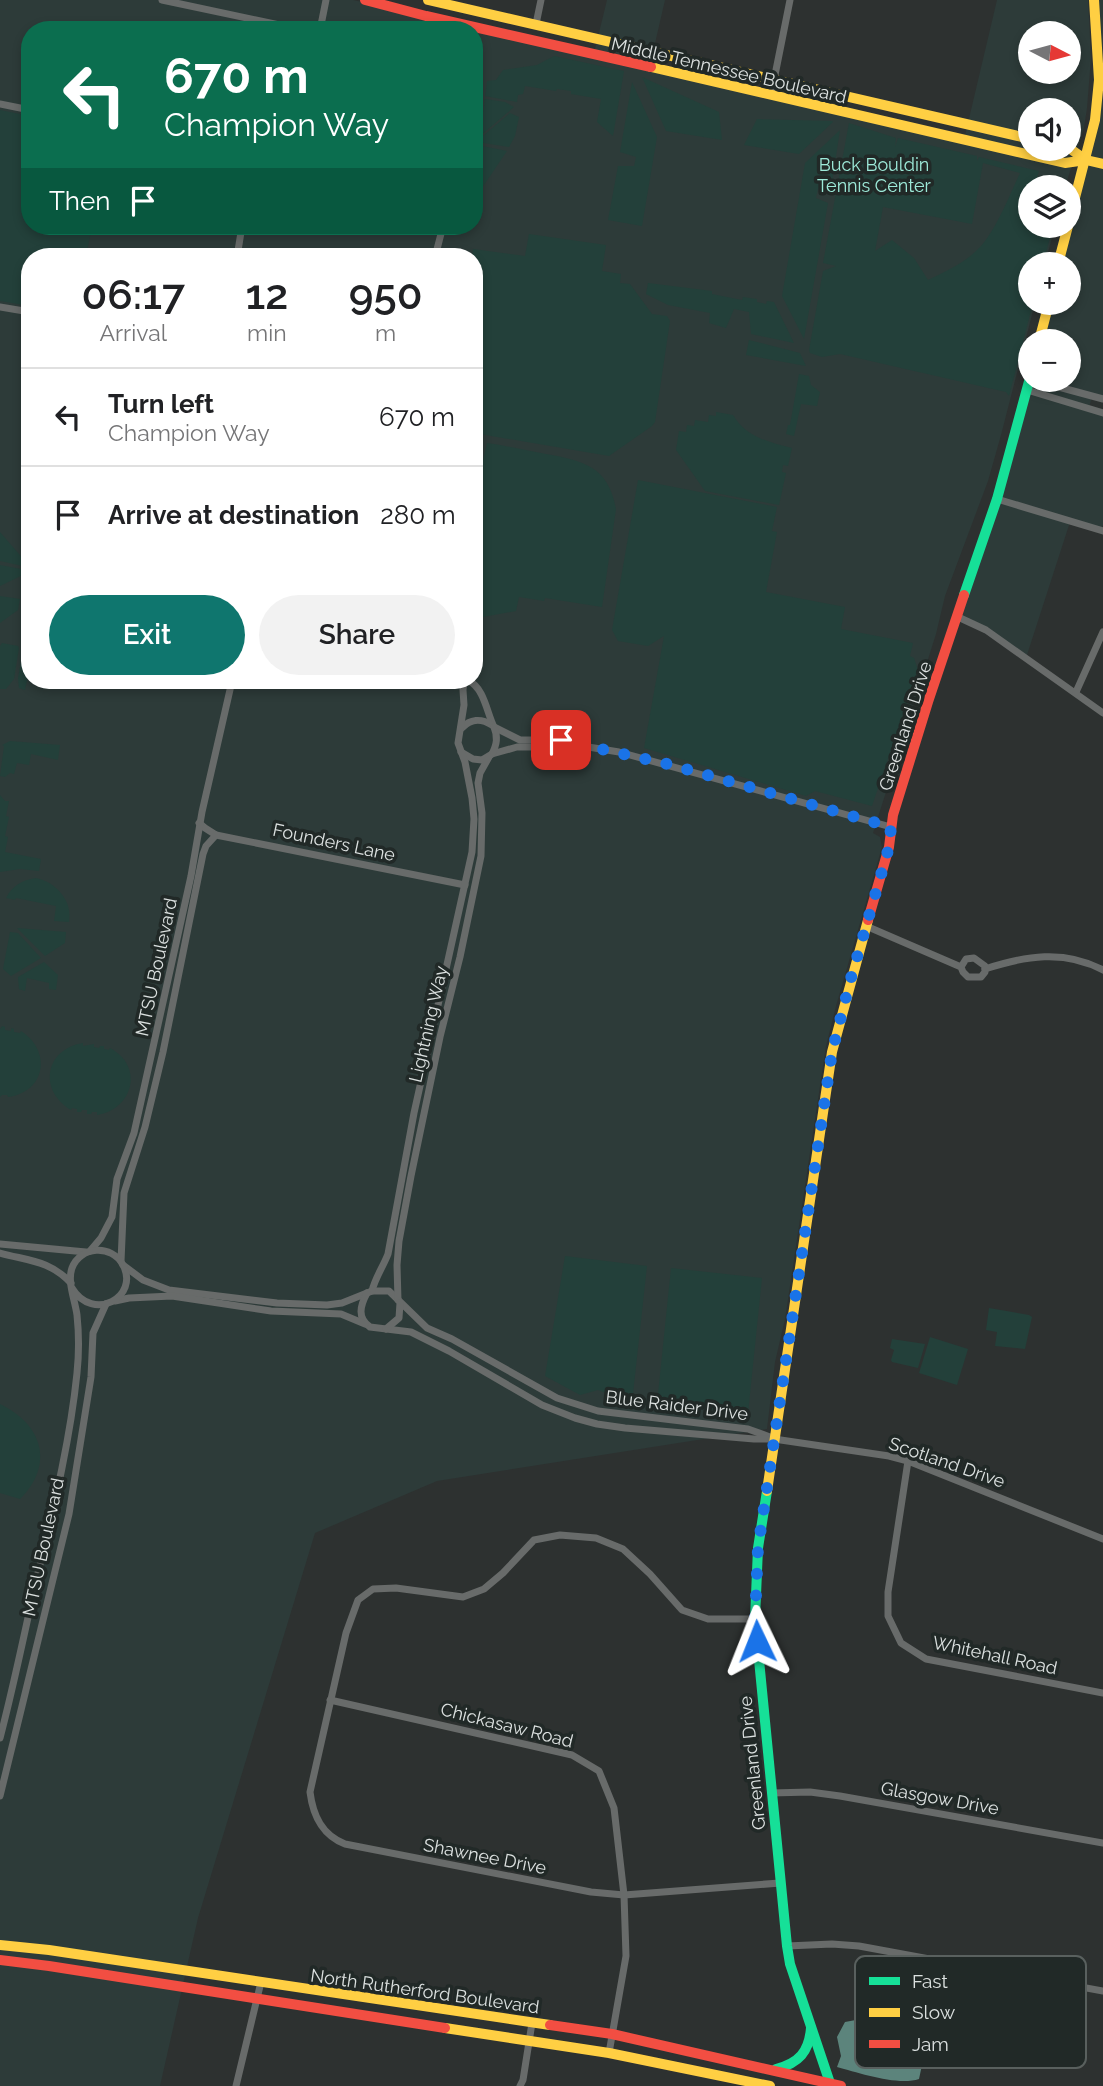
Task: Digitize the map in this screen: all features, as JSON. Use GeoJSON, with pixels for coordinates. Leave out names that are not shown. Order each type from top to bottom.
{"type":"FeatureCollection","features":[{"type":"Feature","properties":{"kind":"main road","name":"Middle Tennessee Boulevard"},"geometry":{"type":"LineString","coordinates":[[365,0],[449,21]]}},
{"type":"Feature","properties":{"kind":"main road","name":"Middle Tennessee Boulevard"},"geometry":{"type":"LineString","coordinates":[[428,0],[1018,136]]}},
{"type":"Feature","properties":{"kind":"main road"},"geometry":{"type":"LineString","coordinates":[[1081,179],[1095,120],[1099,80],[1094,0]]}},
{"type":"Feature","properties":{"kind":"main road","name":"Middle Tennessee Boulevard"},"geometry":{"type":"LineString","coordinates":[[483,28],[1065,163],[1086,160],[1103,164]]}},
{"type":"Feature","properties":{"kind":"main road","name":"Middle Tennessee Boulevard"},"geometry":{"type":"LineString","coordinates":[[1081,156],[1086,160]]}},
{"type":"Feature","properties":{"kind":"main road","name":"Greenland Drive"},"geometry":{"type":"LineString","coordinates":[[830,2085],[790,1964],[787,1946],[755,1619],[758,1548],[832,1052],[920,726],[997,499],[1026,392]]}},
{"type":"Feature","properties":{"kind":"main road","name":"North Rutherford Boulevard"},"geometry":{"type":"LineString","coordinates":[[0,1945],[612,2035],[841,2086]]}},
{"type":"Feature","properties":{"kind":"main road","name":"North Rutherford Boulevard"},"geometry":{"type":"LineString","coordinates":[[0,1961],[49,1966],[529,2040],[609,2053],[770,2086]]}},
{"type":"Feature","properties":{"kind":"main road"},"geometry":{"type":"LineString","coordinates":[[773,2070],[789,2066],[804,2054],[810,2044],[811,2028]]}},
{"type":"Feature","properties":{"kind":"street"},"geometry":{"type":"LineString","coordinates":[[162,0],[261,21]]}},
{"type":"Feature","properties":{"kind":"street"},"geometry":{"type":"LineString","coordinates":[[322,21],[326,0]]}},
{"type":"Feature","properties":{"kind":"street"},"geometry":{"type":"LineString","coordinates":[[536,24],[541,0]]}},
{"type":"Feature","properties":{"kind":"street"},"geometry":{"type":"LineString","coordinates":[[771,95],[790,0]]}},
{"type":"Feature","properties":{"kind":"street"},"geometry":{"type":"LineString","coordinates":[[0,104],[21,108]]}},
{"type":"Feature","properties":{"kind":"street"},"geometry":{"type":"LineString","coordinates":[[0,307],[21,310]]}},
{"type":"Feature","properties":{"kind":"street"},"geometry":{"type":"LineString","coordinates":[[1054,392],[1103,413]]}},
{"type":"Feature","properties":{"kind":"street"},"geometry":{"type":"LineString","coordinates":[[1074,392],[1103,399]]}},
{"type":"Feature","properties":{"kind":"street"},"geometry":{"type":"LineString","coordinates":[[997,499],[1103,531]]}},
{"type":"Feature","properties":{"kind":"street"},"geometry":{"type":"LineString","coordinates":[[958,617],[986,630],[1103,713]]}},
{"type":"Feature","properties":{"kind":"street"},"geometry":{"type":"LineString","coordinates":[[1076,692],[1103,632]]}},
{"type":"Feature","properties":{"kind":"street","name":"MTSU Boulevard"},"geometry":{"type":"LineString","coordinates":[[88,1252],[101,1238],[112,1217],[117,1179],[134,1133],[230,689]]}},
{"type":"Feature","properties":{"kind":"street"},"geometry":{"type":"LineString","coordinates":[[465,689],[458,743],[461,751],[473,759],[482,760],[519,747],[576,745]]}},
{"type":"Feature","properties":{"kind":"street"},"geometry":{"type":"LineString","coordinates":[[478,689],[497,738],[497,746],[490,756]]}},
{"type":"Feature","properties":{"kind":"street"},"geometry":{"type":"LineString","coordinates":[[461,729],[474,720],[483,721],[520,740],[561,740],[643,758],[891,827]]}},
{"type":"Feature","properties":{"kind":"street","name":"Lightning Way"},"geometry":{"type":"LineString","coordinates":[[370,1292],[388,1254],[414,1113],[474,837],[470,786],[461,751]]}},
{"type":"Feature","properties":{"kind":"street","name":"Lightning Way"},"geometry":{"type":"LineString","coordinates":[[399,1301],[399,1241],[442,1028],[481,856],[482,813],[478,783],[480,773],[490,756]]}},
{"type":"Feature","properties":{"kind":"street","name":"Founders Lane"},"geometry":{"type":"LineString","coordinates":[[200,823],[216,835],[465,886]]}},
{"type":"Feature","properties":{"kind":"street","name":"MTSU Boulevard"},"geometry":{"type":"LineString","coordinates":[[122,1263],[124,1193],[143,1137],[203,854],[216,835]]}},
{"type":"Feature","properties":{"kind":"street"},"geometry":{"type":"LineString","coordinates":[[866,926],[961,967],[963,972],[974,978],[981,976],[985,969],[1019,958],[1054,955],[1082,959],[1103,970]]}},
{"type":"Feature","properties":{"kind":"street"},"geometry":{"type":"LineString","coordinates":[[961,967],[966,959],[974,958],[980,961],[985,969]]}},
{"type":"Feature","properties":{"kind":"street"},"geometry":{"type":"LineString","coordinates":[[0,1244],[88,1252],[104,1250],[143,1280],[169,1290],[277,1303],[327,1305],[342,1303],[370,1292],[389,1292],[399,1301],[398,1318],[393,1325],[382,1329],[370,1327],[341,1314],[271,1311],[172,1296],[130,1298],[93,1305],[77,1296],[62,1274],[49,1265],[0,1252]]}},
{"type":"Feature","properties":{"kind":"street"},"geometry":{"type":"LineString","coordinates":[[71,1286],[72,1268],[80,1256],[88,1252]]}},
{"type":"Feature","properties":{"kind":"street"},"geometry":{"type":"LineString","coordinates":[[109,1303],[123,1290],[126,1282],[122,1263]]}},
{"type":"Feature","properties":{"kind":"street","name":"MTSU Boulevard"},"geometry":{"type":"LineString","coordinates":[[0,1738],[55,1498],[78,1371],[77,1314],[71,1286]]}},
{"type":"Feature","properties":{"kind":"street"},"geometry":{"type":"LineString","coordinates":[[365,1324],[360,1313],[361,1306],[370,1292]]}},
{"type":"Feature","properties":{"kind":"street","name":"Blue Raider Drive"},"geometry":{"type":"LineString","coordinates":[[399,1301],[427,1328],[452,1339],[557,1398],[598,1411],[748,1429],[774,1439]]}},
{"type":"Feature","properties":{"kind":"street","name":"MTSU Boulevard"},"geometry":{"type":"LineString","coordinates":[[0,1797],[69,1514],[91,1377],[93,1333],[109,1303]]}},
{"type":"Feature","properties":{"kind":"street","name":"Blue Raider Drive"},"geometry":{"type":"LineString","coordinates":[[382,1329],[411,1332],[542,1405],[575,1418],[625,1427],[774,1439]]}},
{"type":"Feature","properties":{"kind":"street","name":"Scotland Drive"},"geometry":{"type":"LineString","coordinates":[[774,1439],[908,1461],[1103,1539]]}},
{"type":"Feature","properties":{"kind":"street","name":"Whitehall Road"},"geometry":{"type":"LineString","coordinates":[[908,1461],[888,1592],[888,1616],[901,1643],[926,1659],[1103,1693]]}},
{"type":"Feature","properties":{"kind":"street","name":"Shawnee Drive"},"geometry":{"type":"LineString","coordinates":[[755,1619],[708,1619],[682,1610],[623,1549],[596,1538],[560,1535],[534,1540],[484,1589],[463,1597],[396,1588],[373,1589],[358,1600],[346,1633],[310,1792],[319,1823],[334,1840],[591,1892],[624,1895],[780,1883]]}},
{"type":"Feature","properties":{"kind":"street","name":"Chickasaw Road"},"geometry":{"type":"LineString","coordinates":[[330,1700],[572,1755],[599,1771],[614,1808],[624,1895],[625,1956],[609,2053]]}},
{"type":"Feature","properties":{"kind":"street","name":"Glasgow Drive"},"geometry":{"type":"LineString","coordinates":[[771,1793],[810,1792],[840,1796],[1103,1843]]}},
{"type":"Feature","properties":{"kind":"street"},"geometry":{"type":"LineString","coordinates":[[787,1946],[859,1946],[912,1956]]}},
{"type":"Feature","properties":{"kind":"street"},"geometry":{"type":"LineString","coordinates":[[236,2086],[261,1982]]}},
{"type":"Feature","properties":{"kind":"street"},"geometry":{"type":"LineString","coordinates":[[520,2086],[532,2022]]}},
{"type":"Feature","properties":{"kind":"shaded area"},"geometry":{"type":"Polygon","coordinates":[[[0,0],[353,0],[448,21],[21,21],[21,235],[483,235],[483,29],[594,53],[607,0],[665,0],[650,65],[963,144],[997,0],[1088,0],[1091,58],[1087,108],[1081,137],[1081,98],[1018,98],[1018,161],[1073,161],[1069,175],[1018,175],[1018,238],[1052,238],[1048,252],[1018,252],[1018,315],[1032,315],[1028,329],[1018,329],[1018,369],[988,481],[945,596],[936,634],[873,833],[880,837],[882,847],[826,1046],[785,1319],[775,1362],[767,1429],[437,1481],[315,1533],[198,1918],[160,2086],[0,2086],[0,0]]]}},
{"type":"Feature","properties":{"kind":"shaded area"},"geometry":{"type":"Polygon","coordinates":[[[1094,0],[1103,0],[1103,399],[1092,396],[1089,408],[1103,413],[1103,525],[1101,530],[1070,522],[1026,658],[958,617],[1027,392],[1081,392],[1081,329],[1042,329],[1046,315],[1081,315],[1081,252],[1061,252],[1065,238],[1081,238],[1081,175],[1095,120],[1094,0]]]}},
{"type":"Feature","properties":{"kind":"shaded area"},"geometry":{"type":"Polygon","coordinates":[[[855,2020],[855,2068],[921,2068],[919,2079],[890,2080],[837,2067],[841,2056],[837,2037],[845,2022],[855,2020]]]}},
{"type":"Feature","properties":{"kind":"green space"},"geometry":{"type":"Polygon","coordinates":[[[554,56],[624,71],[613,136],[597,122],[601,99],[571,94],[571,91],[525,86],[523,94],[518,95],[517,102],[485,96],[487,81],[496,80],[503,70],[537,65],[554,56]]]}},
{"type":"Feature","properties":{"kind":"green space"},"geometry":{"type":"Polygon","coordinates":[[[642,77],[719,112],[722,140],[666,131],[642,77]]]}},
{"type":"Feature","properties":{"kind":"green space"},"geometry":{"type":"Polygon","coordinates":[[[632,82],[657,137],[642,226],[608,220],[618,166],[634,166],[636,157],[620,152],[632,82]]]}},
{"type":"Feature","properties":{"kind":"green space"},"geometry":{"type":"Polygon","coordinates":[[[485,99],[505,102],[514,107],[483,134],[485,99]]]}},
{"type":"Feature","properties":{"kind":"green space"},"geometry":{"type":"Polygon","coordinates":[[[0,110],[21,114],[21,235],[90,235],[88,248],[21,248],[21,304],[0,301],[0,110]]]}},
{"type":"Feature","properties":{"kind":"green space"},"geometry":{"type":"Polygon","coordinates":[[[510,113],[519,117],[515,136],[509,147],[483,143],[483,136],[510,113]]]}},
{"type":"Feature","properties":{"kind":"green space"},"geometry":{"type":"Polygon","coordinates":[[[757,119],[833,122],[799,154],[744,145],[757,119]]]}},
{"type":"Feature","properties":{"kind":"green space","name":"Buck Bouldin Tennis Center"},"geometry":{"type":"Polygon","coordinates":[[[849,123],[896,138],[895,147],[898,138],[977,156],[977,161],[979,157],[1039,171],[1038,175],[1019,175],[1020,173],[983,163],[972,224],[883,207],[875,251],[892,240],[914,258],[928,280],[971,256],[983,244],[1018,177],[1018,238],[1050,238],[1046,252],[1018,252],[1018,315],[1030,315],[1026,329],[1018,329],[1018,361],[1009,396],[1006,392],[840,354],[822,357],[810,353],[823,271],[836,266],[823,263],[849,123]]]}},
{"type":"Feature","properties":{"kind":"green space"},"geometry":{"type":"Polygon","coordinates":[[[840,130],[831,189],[818,189],[816,198],[828,203],[804,339],[782,296],[805,163],[840,130]]]}},
{"type":"Feature","properties":{"kind":"green space"},"geometry":{"type":"Polygon","coordinates":[[[483,146],[507,151],[483,187],[483,146]]]}},
{"type":"Feature","properties":{"kind":"green space"},"geometry":{"type":"Polygon","coordinates":[[[529,234],[606,245],[602,271],[621,274],[620,283],[630,284],[652,314],[667,316],[670,321],[655,422],[609,456],[483,435],[483,250],[525,256],[529,234]]]}},
{"type":"Feature","properties":{"kind":"green space"},"geometry":{"type":"Polygon","coordinates":[[[648,283],[712,291],[712,294],[742,300],[743,297],[757,299],[757,302],[766,304],[767,301],[774,302],[794,343],[751,334],[749,312],[734,309],[726,328],[709,323],[710,313],[668,305],[646,294],[648,283]]]}},
{"type":"Feature","properties":{"kind":"green space"},"geometry":{"type":"Polygon","coordinates":[[[749,340],[800,353],[806,366],[746,355],[749,340]]]}},
{"type":"Feature","properties":{"kind":"green space"},"geometry":{"type":"Polygon","coordinates":[[[799,374],[809,376],[811,385],[820,392],[817,406],[801,404],[794,436],[786,434],[799,374]]]}},
{"type":"Feature","properties":{"kind":"green space"},"geometry":{"type":"Polygon","coordinates":[[[716,412],[733,415],[744,429],[758,438],[792,448],[788,466],[783,465],[782,472],[786,473],[779,505],[705,491],[676,450],[679,431],[686,432],[687,425],[694,426],[695,420],[708,422],[709,415],[716,416],[716,412]]]}},
{"type":"Feature","properties":{"kind":"green space"},"geometry":{"type":"Polygon","coordinates":[[[487,443],[583,463],[607,483],[616,509],[602,607],[545,598],[544,601],[519,597],[516,611],[483,617],[483,460],[487,443]]]}},
{"type":"Feature","properties":{"kind":"green space"},"geometry":{"type":"Polygon","coordinates":[[[638,480],[777,507],[772,531],[777,532],[766,592],[845,607],[841,629],[913,643],[910,656],[914,658],[918,670],[872,806],[815,791],[806,796],[644,748],[664,636],[648,646],[618,641],[612,630],[638,480]]]}},
{"type":"Feature","properties":{"kind":"green space"},"geometry":{"type":"Polygon","coordinates":[[[0,532],[21,556],[21,566],[0,561],[0,532]]]}},
{"type":"Feature","properties":{"kind":"green space"},"geometry":{"type":"Polygon","coordinates":[[[0,565],[21,569],[21,576],[0,586],[0,565]]]}},
{"type":"Feature","properties":{"kind":"green space"},"geometry":{"type":"Polygon","coordinates":[[[0,596],[20,599],[18,610],[0,623],[0,596]]]}},
{"type":"Feature","properties":{"kind":"green space"},"geometry":{"type":"Polygon","coordinates":[[[2,643],[19,648],[14,679],[6,689],[0,689],[2,643]]]}},
{"type":"Feature","properties":{"kind":"green space"},"geometry":{"type":"Polygon","coordinates":[[[21,662],[21,689],[18,678],[21,662]]]}},
{"type":"Feature","properties":{"kind":"green space"},"geometry":{"type":"Polygon","coordinates":[[[10,741],[60,745],[58,760],[31,754],[29,765],[17,763],[14,774],[0,776],[2,745],[10,741]]]}},
{"type":"Feature","properties":{"kind":"green space"},"geometry":{"type":"Polygon","coordinates":[[[0,795],[5,801],[9,801],[5,852],[41,859],[39,871],[20,869],[0,872],[0,795]]]}},
{"type":"Feature","properties":{"kind":"green space"},"geometry":{"type":"Polygon","coordinates":[[[36,878],[50,884],[62,894],[70,914],[69,922],[54,921],[56,906],[6,898],[18,884],[36,878]]]}},
{"type":"Feature","properties":{"kind":"green space"},"geometry":{"type":"Polygon","coordinates":[[[17,928],[66,932],[65,943],[45,956],[17,928]]]}},
{"type":"Feature","properties":{"kind":"green space"},"geometry":{"type":"Polygon","coordinates":[[[10,932],[18,933],[41,958],[11,976],[3,969],[10,932]]]}},
{"type":"Feature","properties":{"kind":"green space"},"geometry":{"type":"Polygon","coordinates":[[[44,962],[58,975],[56,990],[49,989],[49,983],[27,978],[25,991],[19,989],[18,977],[44,962]]]}},
{"type":"Feature","properties":{"kind":"green space"},"geometry":{"type":"Polygon","coordinates":[[[2,1026],[5,1030],[11,1031],[11,1028],[14,1032],[21,1031],[31,1039],[41,1059],[37,1079],[21,1094],[8,1097],[0,1097],[2,1026]]]}},
{"type":"Feature","properties":{"kind":"green space"},"geometry":{"type":"Polygon","coordinates":[[[83,1043],[83,1046],[94,1044],[94,1047],[110,1048],[128,1065],[131,1076],[126,1096],[119,1105],[97,1115],[97,1112],[87,1114],[87,1110],[71,1110],[60,1102],[50,1082],[50,1071],[60,1053],[83,1043]]]}},
{"type":"Feature","properties":{"kind":"green space"},"geometry":{"type":"Polygon","coordinates":[[[565,1256],[647,1266],[632,1403],[598,1390],[580,1395],[545,1376],[565,1256]]]}},
{"type":"Feature","properties":{"kind":"green space"},"geometry":{"type":"Polygon","coordinates":[[[671,1268],[762,1278],[748,1413],[657,1404],[671,1268]]]}},
{"type":"Feature","properties":{"kind":"green space"},"geometry":{"type":"Polygon","coordinates":[[[989,1308],[1032,1317],[1025,1349],[995,1346],[997,1332],[986,1330],[989,1308]]]}},
{"type":"Feature","properties":{"kind":"green space"},"geometry":{"type":"Polygon","coordinates":[[[930,1337],[968,1349],[957,1385],[919,1373],[930,1337]]]}},
{"type":"Feature","properties":{"kind":"green space"},"geometry":{"type":"Polygon","coordinates":[[[892,1339],[925,1344],[918,1368],[892,1362],[892,1339]]]}},
{"type":"Feature","properties":{"kind":"green space"},"geometry":{"type":"Polygon","coordinates":[[[0,1404],[26,1422],[39,1446],[38,1472],[20,1499],[0,1493],[0,1404]]]}},
{"type":"Feature","properties":{"kind":"traffic: fast"},"geometry":{"type":"LineString","coordinates":[[964,595],[997,499],[1026,392]]}},
{"type":"Feature","properties":{"kind":"traffic: fast"},"geometry":{"type":"LineString","coordinates":[[767,1491],[758,1548],[755,1619],[787,1946],[790,1964],[831,2086]]}},
{"type":"Feature","properties":{"kind":"traffic: fast"},"geometry":{"type":"LineString","coordinates":[[776,2069],[797,2060],[808,2044],[811,2028]]}},
{"type":"Feature","properties":{"kind":"traffic: slow"},"geometry":{"type":"LineString","coordinates":[[428,0],[1018,136]]}},
{"type":"Feature","properties":{"kind":"traffic: slow"},"geometry":{"type":"LineString","coordinates":[[1081,175],[1095,120],[1099,80],[1094,0]]}},
{"type":"Feature","properties":{"kind":"traffic: slow"},"geometry":{"type":"LineString","coordinates":[[651,67],[1065,163],[1086,160]]}},
{"type":"Feature","properties":{"kind":"traffic: slow"},"geometry":{"type":"LineString","coordinates":[[1081,156],[1103,164]]}},
{"type":"Feature","properties":{"kind":"traffic: slow"},"geometry":{"type":"LineString","coordinates":[[1061,252],[1065,238]]}},
{"type":"Feature","properties":{"kind":"traffic: slow"},"geometry":{"type":"LineString","coordinates":[[1042,329],[1046,315]]}},
{"type":"Feature","properties":{"kind":"traffic: slow"},"geometry":{"type":"LineString","coordinates":[[767,1491],[832,1052],[868,920]]}},
{"type":"Feature","properties":{"kind":"traffic: slow"},"geometry":{"type":"LineString","coordinates":[[0,1945],[49,1950],[550,2025]]}},
{"type":"Feature","properties":{"kind":"traffic: slow"},"geometry":{"type":"LineString","coordinates":[[445,2028],[609,2053],[770,2086]]}},
{"type":"Feature","properties":{"kind":"traffic: jam"},"geometry":{"type":"LineString","coordinates":[[365,0],[448,21]]}},
{"type":"Feature","properties":{"kind":"traffic: jam"},"geometry":{"type":"LineString","coordinates":[[483,29],[651,67]]}},
{"type":"Feature","properties":{"kind":"traffic: jam"},"geometry":{"type":"LineString","coordinates":[[868,920],[889,847],[893,815],[964,595]]}},
{"type":"Feature","properties":{"kind":"traffic: jam"},"geometry":{"type":"LineString","coordinates":[[0,1960],[445,2028]]}},
{"type":"Feature","properties":{"kind":"traffic: jam"},"geometry":{"type":"LineString","coordinates":[[550,2025],[612,2034],[841,2086]]}},
{"type":"Feature","properties":{"kind":"route"},"geometry":{"type":"LineString","coordinates":[[561,740],[668,764],[745,788],[891,827],[889,847],[832,1052],[758,1548],[755,1619],[757,1641]]}}]}
